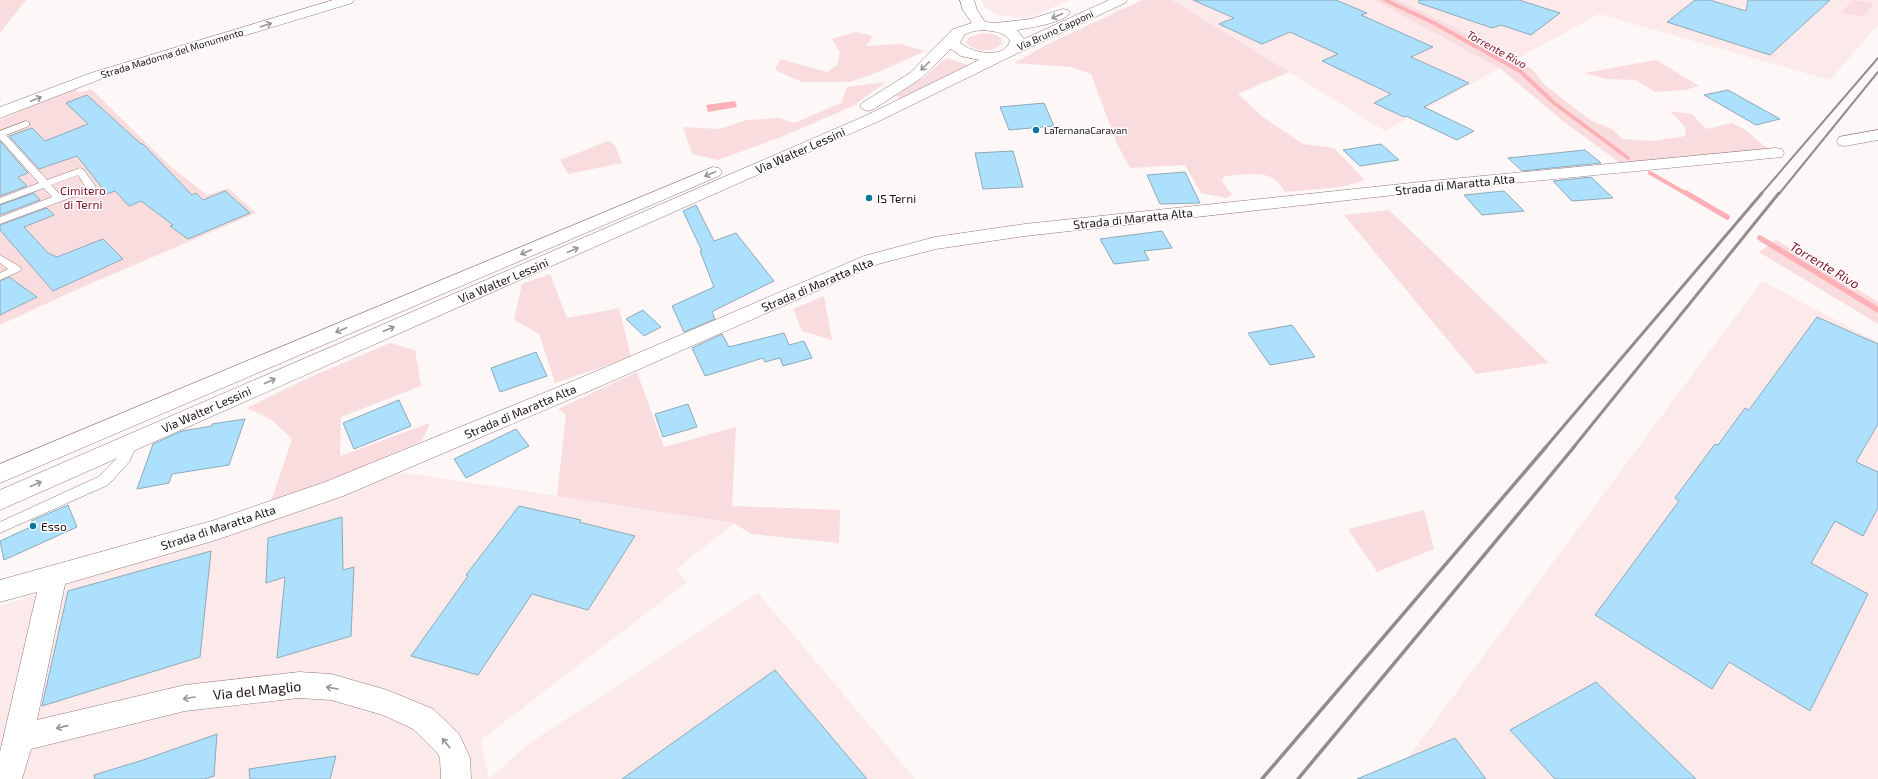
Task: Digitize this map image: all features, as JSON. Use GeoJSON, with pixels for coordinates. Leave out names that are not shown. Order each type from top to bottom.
{"type":"FeatureCollection","features":[{"type":"Feature","properties":{"kind":"main road","name":"Strada Madonna del Monumento"},"geometry":{"type":"LineString","coordinates":[[0,113],[96,76],[347,0]]}},
{"type":"Feature","properties":{"kind":"main road"},"geometry":{"type":"LineString","coordinates":[[953,39],[953,44],[964,53],[984,56],[1008,52],[1016,46],[1018,42],[1012,33],[988,27],[970,10],[967,0]]}},
{"type":"Feature","properties":{"kind":"main road","name":"Via Bruno Capponi"},"geometry":{"type":"LineString","coordinates":[[953,39],[956,34],[962,30],[1016,26],[1052,18],[1093,0]]}},
{"type":"Feature","properties":{"kind":"main road","name":"Via Bruno Capponi"},"geometry":{"type":"LineString","coordinates":[[1008,52],[1120,0]]}},
{"type":"Feature","properties":{"kind":"main road","name":"Via Walter Lessini"},"geometry":{"type":"LineString","coordinates":[[0,474],[873,104],[915,76],[953,39]]}},
{"type":"Feature","properties":{"kind":"main road","name":"Via Walter Lessini"},"geometry":{"type":"LineString","coordinates":[[0,500],[864,122],[1008,52]]}},
{"type":"Feature","properties":{"kind":"main road"},"geometry":{"type":"LineString","coordinates":[[1845,141],[1878,135]]}},
{"type":"Feature","properties":{"kind":"main road","name":"Strada di Maratta Alta"},"geometry":{"type":"LineString","coordinates":[[0,592],[216,530],[334,489],[586,384],[871,260],[935,243],[1026,230],[1414,188],[1776,153]]}},
{"type":"Feature","properties":{"kind":"main road"},"geometry":{"type":"LineString","coordinates":[[7,779],[19,738],[53,577]]}},
{"type":"Feature","properties":{"kind":"main road","name":"Via del Maglio"},"geometry":{"type":"LineString","coordinates":[[19,738],[186,698],[299,685],[331,687],[387,703],[423,719],[449,744],[455,758],[456,779]]}},
{"type":"Feature","properties":{"kind":"lane"},"geometry":{"type":"LineString","coordinates":[[26,124],[0,134],[58,198]]}},
{"type":"Feature","properties":{"kind":"lane"},"geometry":{"type":"LineString","coordinates":[[0,201],[80,171],[91,187],[58,198],[0,221]]}},
{"type":"Feature","properties":{"kind":"lane"},"geometry":{"type":"LineString","coordinates":[[0,258],[16,269],[0,277]]}},
{"type":"Feature","properties":{"kind":"lane"},"geometry":{"type":"LineString","coordinates":[[0,528],[103,481],[124,458],[133,441]]}},
{"type":"Feature","properties":{"kind":"shaded area"},"geometry":{"type":"Polygon","coordinates":[[[981,0],[1070,0],[1029,18],[1001,16],[986,8],[981,0]]]}},
{"type":"Feature","properties":{"kind":"shaded area"},"geometry":{"type":"Polygon","coordinates":[[[1171,0],[1878,0],[1878,25],[1830,80],[1599,14],[1385,131],[1171,0]]]}},
{"type":"Feature","properties":{"kind":"shaded area"},"geometry":{"type":"Polygon","coordinates":[[[735,101],[737,107],[708,112],[706,105],[735,101]]]}},
{"type":"Feature","properties":{"kind":"shaded area"},"geometry":{"type":"Polygon","coordinates":[[[1762,281],[1878,342],[1878,779],[1392,779],[1762,281]]]}},
{"type":"Feature","properties":{"kind":"shaded area"},"geometry":{"type":"Polygon","coordinates":[[[399,472],[735,523],[676,569],[687,582],[481,740],[489,779],[0,779],[0,606],[300,509],[399,472]]]}},
{"type":"Feature","properties":{"kind":"shaded area"},"geometry":{"type":"Polygon","coordinates":[[[758,593],[915,779],[489,779],[528,744],[758,593]]]}},
{"type":"Feature","properties":{"kind":"green space"},"geometry":{"type":"Polygon","coordinates":[[[0,0],[26,0],[0,33],[0,0]]]}},
{"type":"Feature","properties":{"kind":"green space"},"geometry":{"type":"Polygon","coordinates":[[[1142,0],[1172,0],[1289,72],[1238,94],[1263,117],[1303,144],[1334,148],[1365,180],[1341,187],[1285,192],[1273,179],[1259,174],[1225,176],[1222,181],[1232,195],[1227,198],[1201,193],[1185,165],[1130,168],[1117,144],[1091,74],[1071,67],[1014,63],[1048,44],[1142,0]]]}},
{"type":"Feature","properties":{"kind":"green space"},"geometry":{"type":"Polygon","coordinates":[[[1374,0],[1397,0],[1452,26],[1486,47],[1532,69],[1545,85],[1590,120],[1612,129],[1623,139],[1652,141],[1686,136],[1685,127],[1670,111],[1692,114],[1706,129],[1732,123],[1744,129],[1772,152],[1626,167],[1564,122],[1501,69],[1374,0]]]}},
{"type":"Feature","properties":{"kind":"green space"},"geometry":{"type":"Polygon","coordinates":[[[1853,0],[1874,3],[1863,17],[1841,12],[1853,0]]]}},
{"type":"Feature","properties":{"kind":"green space"},"geometry":{"type":"Polygon","coordinates":[[[855,32],[873,36],[866,46],[900,44],[925,51],[881,71],[850,82],[802,82],[775,70],[780,59],[827,72],[837,65],[840,52],[832,39],[855,32]]]}},
{"type":"Feature","properties":{"kind":"green space"},"geometry":{"type":"Polygon","coordinates":[[[983,33],[994,34],[1001,38],[1002,43],[994,49],[978,50],[969,46],[966,42],[969,37],[983,33]]]}},
{"type":"Feature","properties":{"kind":"green space"},"geometry":{"type":"Polygon","coordinates":[[[946,58],[969,65],[966,68],[901,98],[895,96],[924,77],[946,58]]]}},
{"type":"Feature","properties":{"kind":"green space"},"geometry":{"type":"Polygon","coordinates":[[[1656,60],[1699,86],[1685,90],[1655,92],[1636,80],[1606,79],[1584,73],[1656,60]]]}},
{"type":"Feature","properties":{"kind":"green space"},"geometry":{"type":"Polygon","coordinates":[[[886,82],[853,106],[781,137],[718,160],[692,154],[683,127],[720,129],[746,120],[779,118],[794,123],[841,103],[847,87],[886,82]]]}},
{"type":"Feature","properties":{"kind":"green space","name":"Cimitero di Terni"},"geometry":{"type":"Polygon","coordinates":[[[74,88],[79,93],[91,89],[171,167],[207,195],[228,188],[256,213],[78,289],[0,325],[0,120],[74,88]]]}},
{"type":"Feature","properties":{"kind":"green space"},"geometry":{"type":"Polygon","coordinates":[[[608,141],[615,145],[622,163],[568,174],[560,160],[608,141]]]}},
{"type":"Feature","properties":{"kind":"green space"},"geometry":{"type":"Polygon","coordinates":[[[1389,210],[1549,363],[1476,374],[1344,215],[1389,210]]]}},
{"type":"Feature","properties":{"kind":"green space"},"geometry":{"type":"Polygon","coordinates":[[[1776,240],[1878,302],[1878,324],[1759,252],[1776,240]]]}},
{"type":"Feature","properties":{"kind":"green space"},"geometry":{"type":"Polygon","coordinates":[[[550,274],[567,318],[619,308],[631,357],[555,383],[539,334],[514,320],[522,284],[550,274]]]}},
{"type":"Feature","properties":{"kind":"green space"},"geometry":{"type":"Polygon","coordinates":[[[824,296],[832,340],[802,331],[793,309],[824,296]]]}},
{"type":"Feature","properties":{"kind":"green space"},"geometry":{"type":"Polygon","coordinates":[[[390,343],[415,350],[421,386],[341,417],[340,456],[430,423],[422,441],[319,486],[271,501],[292,439],[272,420],[247,408],[306,379],[390,343]]]}},
{"type":"Feature","properties":{"kind":"green space"},"geometry":{"type":"Polygon","coordinates":[[[637,372],[664,447],[736,427],[732,506],[840,510],[839,543],[751,534],[734,523],[557,496],[566,415],[558,409],[637,372]]]}},
{"type":"Feature","properties":{"kind":"green space"},"geometry":{"type":"Polygon","coordinates":[[[1424,510],[1434,549],[1377,572],[1348,529],[1424,510]]]}},
{"type":"Feature","properties":{"kind":"building"},"geometry":{"type":"Polygon","coordinates":[[[1193,0],[1336,0],[1367,13],[1361,15],[1433,47],[1411,57],[1469,83],[1424,107],[1474,131],[1457,140],[1406,116],[1404,117],[1374,103],[1391,94],[1322,61],[1338,54],[1290,32],[1262,44],[1219,24],[1234,18],[1193,0]]]}},
{"type":"Feature","properties":{"kind":"building"},"geometry":{"type":"Polygon","coordinates":[[[1419,0],[1519,0],[1560,13],[1531,35],[1501,25],[1492,28],[1419,3],[1419,0]]]}},
{"type":"Feature","properties":{"kind":"building"},"geometry":{"type":"Polygon","coordinates":[[[1695,0],[1710,0],[1746,11],[1748,0],[1830,0],[1770,55],[1667,22],[1695,0]]]}},
{"type":"Feature","properties":{"kind":"building"},"geometry":{"type":"Polygon","coordinates":[[[1728,90],[1780,119],[1756,125],[1704,95],[1728,90]]]}},
{"type":"Feature","properties":{"kind":"building"},"geometry":{"type":"Polygon","coordinates":[[[87,95],[141,144],[143,144],[192,195],[196,193],[203,200],[225,191],[250,213],[188,239],[170,226],[173,225],[141,201],[129,206],[115,191],[107,194],[77,156],[39,169],[9,136],[32,128],[45,141],[88,124],[66,103],[87,95]]]}},
{"type":"Feature","properties":{"kind":"building"},"geometry":{"type":"Polygon","coordinates":[[[1044,103],[1054,126],[1009,130],[1000,107],[1044,103]]]}},
{"type":"Feature","properties":{"kind":"building"},"geometry":{"type":"Polygon","coordinates":[[[0,141],[28,173],[18,177],[27,186],[0,196],[0,141]]]}},
{"type":"Feature","properties":{"kind":"building"},"geometry":{"type":"Polygon","coordinates":[[[1381,144],[1399,160],[1360,166],[1343,150],[1381,144]]]}},
{"type":"Feature","properties":{"kind":"building"},"geometry":{"type":"Polygon","coordinates":[[[1585,150],[1601,163],[1522,171],[1508,158],[1585,150]]]}},
{"type":"Feature","properties":{"kind":"building"},"geometry":{"type":"Polygon","coordinates":[[[1013,151],[1023,187],[983,189],[975,153],[1013,151]]]}},
{"type":"Feature","properties":{"kind":"building"},"geometry":{"type":"Polygon","coordinates":[[[1185,172],[1200,203],[1160,204],[1147,175],[1185,172]]]}},
{"type":"Feature","properties":{"kind":"building"},"geometry":{"type":"Polygon","coordinates":[[[1591,177],[1613,198],[1572,201],[1553,181],[1591,177]]]}},
{"type":"Feature","properties":{"kind":"building"},"geometry":{"type":"Polygon","coordinates":[[[1504,191],[1524,211],[1482,215],[1464,195],[1504,191]]]}},
{"type":"Feature","properties":{"kind":"building"},"geometry":{"type":"Polygon","coordinates":[[[34,193],[40,200],[0,215],[0,205],[34,193]]]}},
{"type":"Feature","properties":{"kind":"building"},"geometry":{"type":"Polygon","coordinates":[[[696,205],[714,241],[736,233],[774,281],[712,312],[715,319],[684,332],[672,306],[714,287],[700,251],[702,251],[683,211],[696,205]]]}},
{"type":"Feature","properties":{"kind":"building"},"geometry":{"type":"Polygon","coordinates":[[[47,208],[54,215],[24,227],[48,253],[57,257],[103,239],[123,259],[53,291],[0,230],[0,225],[47,208]]]}},
{"type":"Feature","properties":{"kind":"building"},"geometry":{"type":"Polygon","coordinates":[[[1162,231],[1172,248],[1144,251],[1149,260],[1114,264],[1100,239],[1162,231]]]}},
{"type":"Feature","properties":{"kind":"building"},"geometry":{"type":"Polygon","coordinates":[[[9,277],[37,297],[0,315],[0,281],[9,277]]]}},
{"type":"Feature","properties":{"kind":"building"},"geometry":{"type":"Polygon","coordinates":[[[643,310],[661,327],[644,336],[626,319],[643,310]]]}},
{"type":"Feature","properties":{"kind":"building"},"geometry":{"type":"Polygon","coordinates":[[[1817,317],[1878,344],[1878,424],[1856,462],[1878,472],[1878,508],[1863,536],[1835,521],[1811,563],[1868,594],[1810,711],[1729,662],[1712,689],[1595,615],[1679,501],[1675,498],[1715,444],[1718,445],[1745,408],[1749,410],[1817,317]]]}},
{"type":"Feature","properties":{"kind":"building"},"geometry":{"type":"Polygon","coordinates":[[[1292,325],[1315,357],[1270,365],[1248,333],[1292,325]]]}},
{"type":"Feature","properties":{"kind":"building"},"geometry":{"type":"Polygon","coordinates":[[[784,333],[789,345],[804,341],[812,358],[783,366],[780,358],[765,362],[763,358],[705,376],[692,348],[722,334],[729,347],[784,333]]]}},
{"type":"Feature","properties":{"kind":"building"},"geometry":{"type":"Polygon","coordinates":[[[536,352],[547,376],[500,392],[491,368],[536,352]]]}},
{"type":"Feature","properties":{"kind":"building"},"geometry":{"type":"Polygon","coordinates":[[[399,400],[411,426],[354,449],[343,423],[399,400]]]}},
{"type":"Feature","properties":{"kind":"building"},"geometry":{"type":"Polygon","coordinates":[[[688,404],[697,427],[663,437],[655,414],[688,404]]]}},
{"type":"Feature","properties":{"kind":"building"},"geometry":{"type":"Polygon","coordinates":[[[245,419],[229,465],[172,474],[169,483],[137,489],[153,444],[182,431],[212,426],[212,424],[245,419]]]}},
{"type":"Feature","properties":{"kind":"building"},"geometry":{"type":"Polygon","coordinates":[[[516,429],[529,446],[466,478],[454,459],[516,429]]]}},
{"type":"Feature","properties":{"kind":"building"},"geometry":{"type":"Polygon","coordinates":[[[68,505],[77,527],[4,560],[0,541],[33,526],[31,521],[68,505]]]}},
{"type":"Feature","properties":{"kind":"building"},"geometry":{"type":"Polygon","coordinates":[[[519,506],[581,520],[579,522],[635,536],[588,610],[532,594],[478,675],[411,656],[468,576],[466,575],[519,506]]]}},
{"type":"Feature","properties":{"kind":"building"},"geometry":{"type":"Polygon","coordinates":[[[342,517],[343,570],[354,567],[351,636],[277,658],[285,577],[266,583],[268,538],[342,517]]]}},
{"type":"Feature","properties":{"kind":"building"},"geometry":{"type":"Polygon","coordinates":[[[211,551],[200,657],[42,706],[68,591],[211,551]]]}},
{"type":"Feature","properties":{"kind":"building"},"geometry":{"type":"Polygon","coordinates":[[[775,670],[867,779],[622,779],[775,670]]]}},
{"type":"Feature","properties":{"kind":"building"},"geometry":{"type":"Polygon","coordinates":[[[1596,682],[1696,779],[1555,779],[1510,730],[1596,682]]]}},
{"type":"Feature","properties":{"kind":"building"},"geometry":{"type":"Polygon","coordinates":[[[217,734],[214,776],[204,779],[95,779],[94,775],[143,760],[217,734]]]}},
{"type":"Feature","properties":{"kind":"building"},"geometry":{"type":"Polygon","coordinates":[[[1455,738],[1486,779],[1357,779],[1455,738]]]}},
{"type":"Feature","properties":{"kind":"building"},"geometry":{"type":"Polygon","coordinates":[[[336,756],[330,779],[250,779],[249,769],[336,756]]]}},
{"type":"Feature","properties":{"kind":"waterway","name":"Torrente Rivo"},"geometry":{"type":"LineString","coordinates":[[1385,0],[1434,23],[1520,71],[1554,103],[1628,158]]}},
{"type":"Feature","properties":{"kind":"waterway","name":"Torrente Rivo"},"geometry":{"type":"LineString","coordinates":[[1650,173],[1687,194]]}},
{"type":"Feature","properties":{"kind":"waterway","name":"Torrente Rivo"},"geometry":{"type":"LineString","coordinates":[[1686,193],[1727,217]]}},
{"type":"Feature","properties":{"kind":"waterway","name":"Torrente Rivo"},"geometry":{"type":"LineString","coordinates":[[1760,238],[1878,310]]}},
{"type":"Feature","properties":{"kind":"railway"},"geometry":{"type":"LineString","coordinates":[[1761,194],[1878,58]]}},
{"type":"Feature","properties":{"kind":"railway"},"geometry":{"type":"LineString","coordinates":[[1779,194],[1878,72]]}},
{"type":"Feature","properties":{"kind":"railway"},"geometry":{"type":"LineString","coordinates":[[1545,448],[1762,193]]}},
{"type":"Feature","properties":{"kind":"railway"},"geometry":{"type":"LineString","coordinates":[[1573,448],[1779,193]]}},
{"type":"Feature","properties":{"kind":"railway"},"geometry":{"type":"LineString","coordinates":[[1262,779],[1546,447]]}},
{"type":"Feature","properties":{"kind":"railway"},"geometry":{"type":"LineString","coordinates":[[1298,779],[1574,447]]}},
{"type":"Feature","properties":{"kind":"place","name":"LaTernanaCaravan"},"geometry":{"type":"Point","coordinates":[1036,130]}},
{"type":"Feature","properties":{"kind":"place","name":"IS Terni"},"geometry":{"type":"Point","coordinates":[869,198]}},
{"type":"Feature","properties":{"kind":"place","name":"Esso"},"geometry":{"type":"Point","coordinates":[33,526]}}]}
